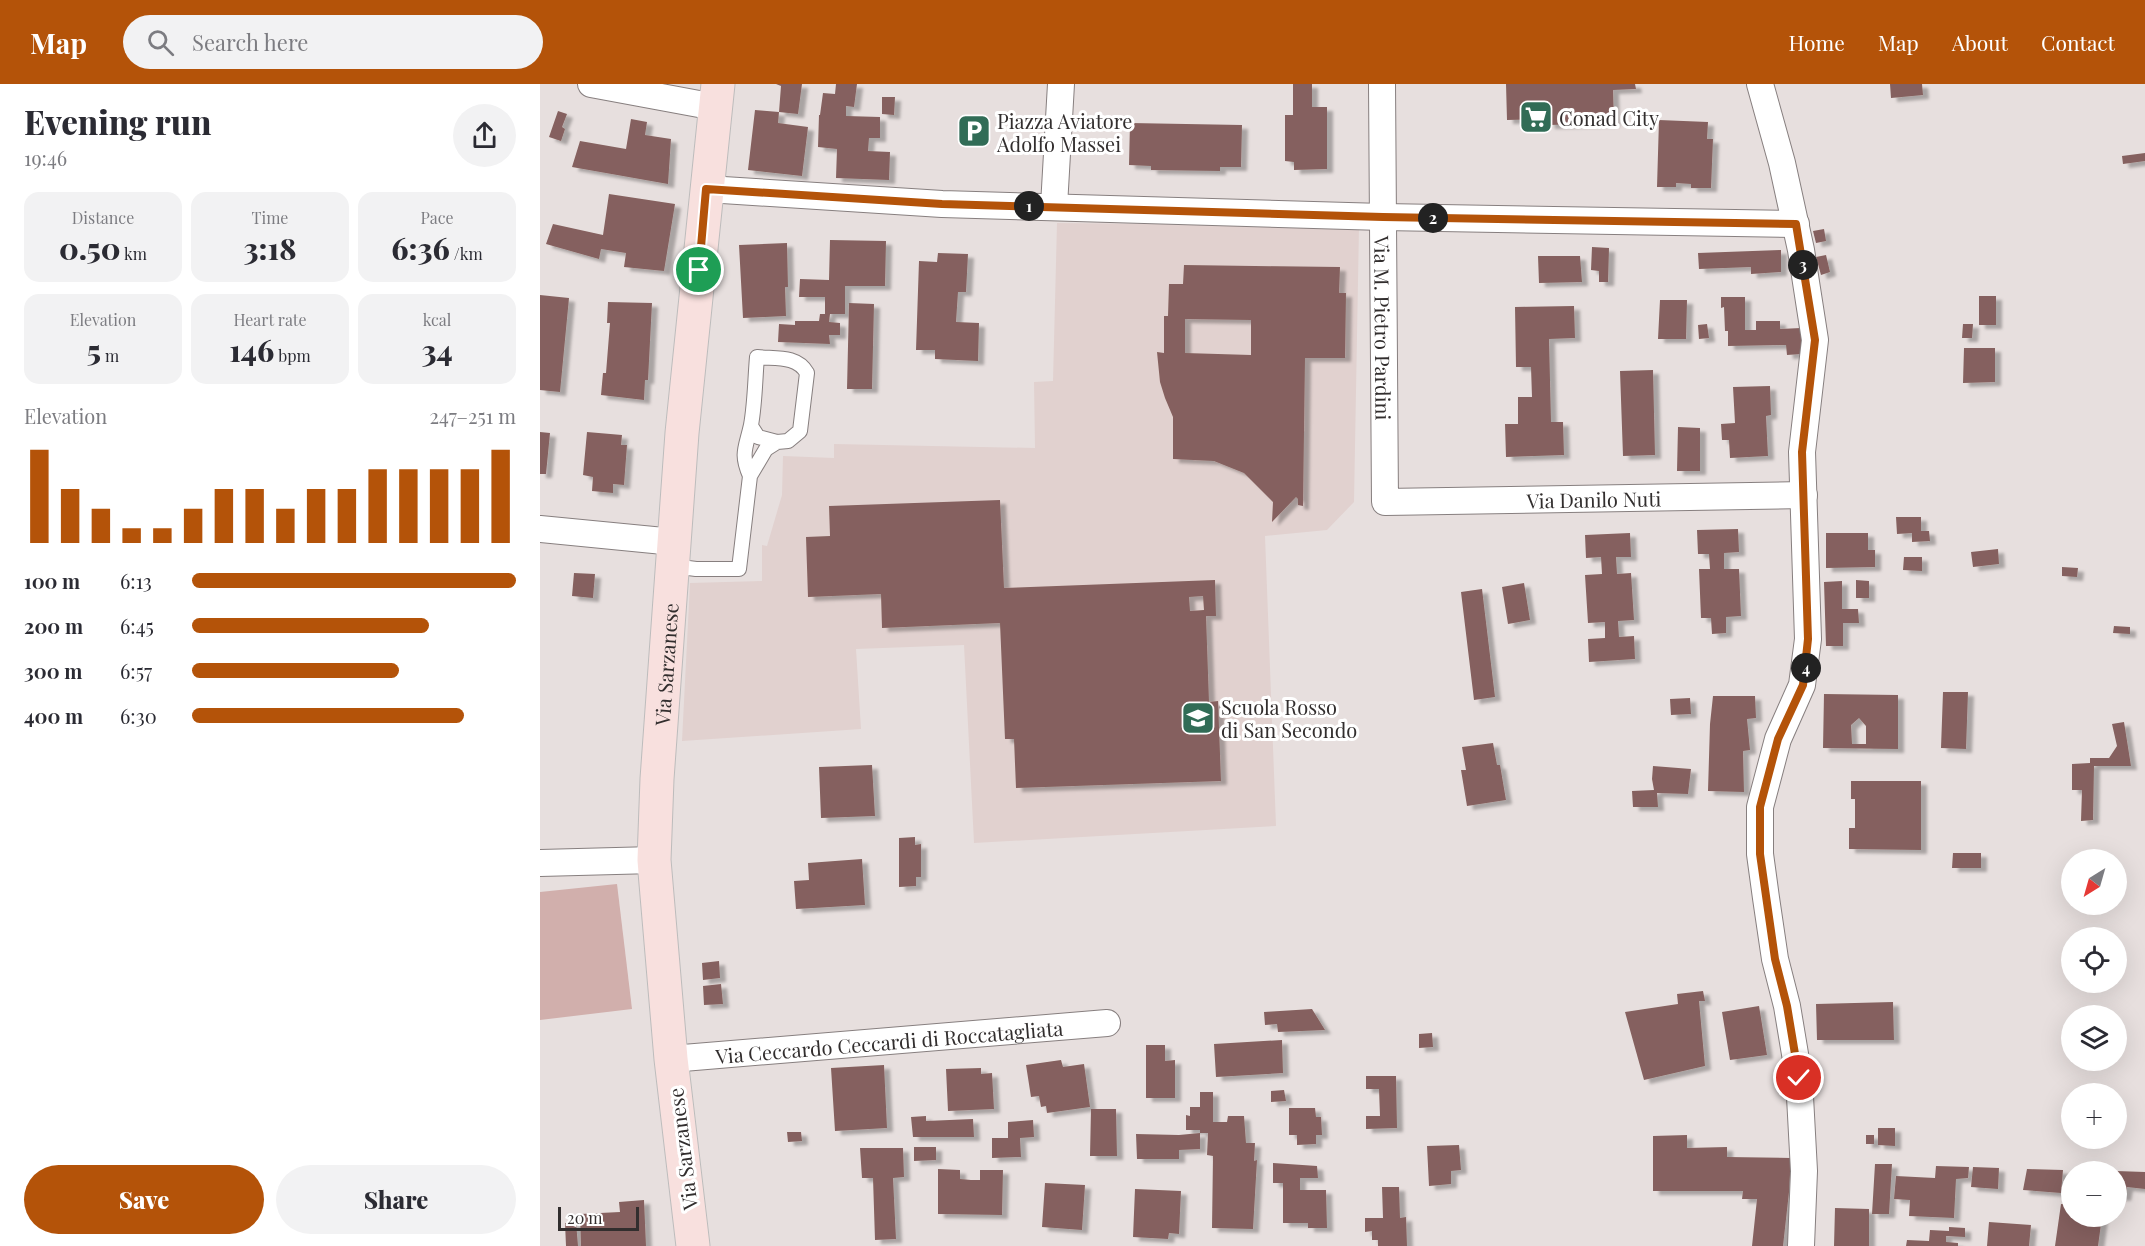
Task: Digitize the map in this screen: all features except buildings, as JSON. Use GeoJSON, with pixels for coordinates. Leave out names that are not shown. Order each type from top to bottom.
{"type":"FeatureCollection","features":[{"type":"Feature","properties":{"kind":"main road","name":"Via Sarzanese"},"geometry":{"type":"LineString","coordinates":[[693,1246],[671,1059],[654,861],[657,779],[684,421],[717,96]]}},
{"type":"Feature","properties":{"kind":"street"},"geometry":{"type":"LineString","coordinates":[[591,84],[717,96]]}},
{"type":"Feature","properties":{"kind":"street"},"geometry":{"type":"LineString","coordinates":[[1054,206],[1061,84]]}},
{"type":"Feature","properties":{"kind":"street","name":"Via M. Pietro Pardini"},"geometry":{"type":"LineString","coordinates":[[1382,84],[1385,502]]}},
{"type":"Feature","properties":{"kind":"street"},"geometry":{"type":"LineString","coordinates":[[1760,84],[1796,224],[1815,340],[1802,452],[1808,639],[1806,667],[1803,685],[1778,739],[1760,807],[1760,854],[1775,959],[1787,1006],[1799,1078],[1804,1171],[1801,1246]]}},
{"type":"Feature","properties":{"kind":"street"},"geometry":{"type":"LineString","coordinates":[[706,189],[942,204],[1383,217],[1796,224]]}},
{"type":"Feature","properties":{"kind":"street","name":"Via Danilo Nuti"},"geometry":{"type":"LineString","coordinates":[[1385,502],[1804,495]]}},
{"type":"Feature","properties":{"kind":"street"},"geometry":{"type":"LineString","coordinates":[[540,529],[674,554]]}},
{"type":"Feature","properties":{"kind":"street"},"geometry":{"type":"LineString","coordinates":[[540,863],[654,861]]}},
{"type":"Feature","properties":{"kind":"street","name":"Via Ceccardo Ceccardi di Roccatagliata"},"geometry":{"type":"LineString","coordinates":[[671,1059],[1107,1023]]}},
{"type":"Feature","properties":{"kind":"lane"},"geometry":{"type":"LineString","coordinates":[[750,476],[744,461],[746,438],[751,426],[757,357],[791,360],[802,365],[807,373],[800,431],[788,441],[777,442],[758,437],[751,426]]}},
{"type":"Feature","properties":{"kind":"lane"},"geometry":{"type":"LineString","coordinates":[[674,554],[696,569],[739,569],[750,476],[766,449],[777,442]]}},
{"type":"Feature","properties":{"kind":"shaded area"},"geometry":{"type":"Polygon","coordinates":[[[1057,223],[1359,226],[1354,502],[1327,530],[1265,536],[1276,826],[974,843],[964,645],[856,649],[861,729],[682,741],[690,583],[762,581],[762,545],[767,546],[782,495],[783,456],[834,458],[834,444],[1035,448],[1034,382],[1053,381],[1057,223]]]}},
{"type":"Feature","properties":{"kind":"shaded area"},"geometry":{"type":"Polygon","coordinates":[[[617,884],[632,1009],[540,1020],[540,892],[617,884]]]}},
{"type":"Feature","properties":{"kind":"place","name":"Conad City"},"geometry":{"type":"Point","coordinates":[1536,117]}},
{"type":"Feature","properties":{"kind":"place","name":"Piazza Aviatore Adolfo Massei"},"geometry":{"type":"Point","coordinates":[974,131]}},
{"type":"Feature","properties":{"kind":"place","name":"Scuola Rosso di San Secondo"},"geometry":{"type":"Point","coordinates":[1198,718]}},
{"type":"Feature","properties":{"kind":"route"},"geometry":{"type":"LineString","coordinates":[[699,270],[706,189],[942,204],[1383,217],[1796,224],[1815,340],[1802,452],[1808,639],[1803,685],[1778,739],[1760,807],[1760,854],[1775,959],[1787,1006],[1799,1078]]}}]}
